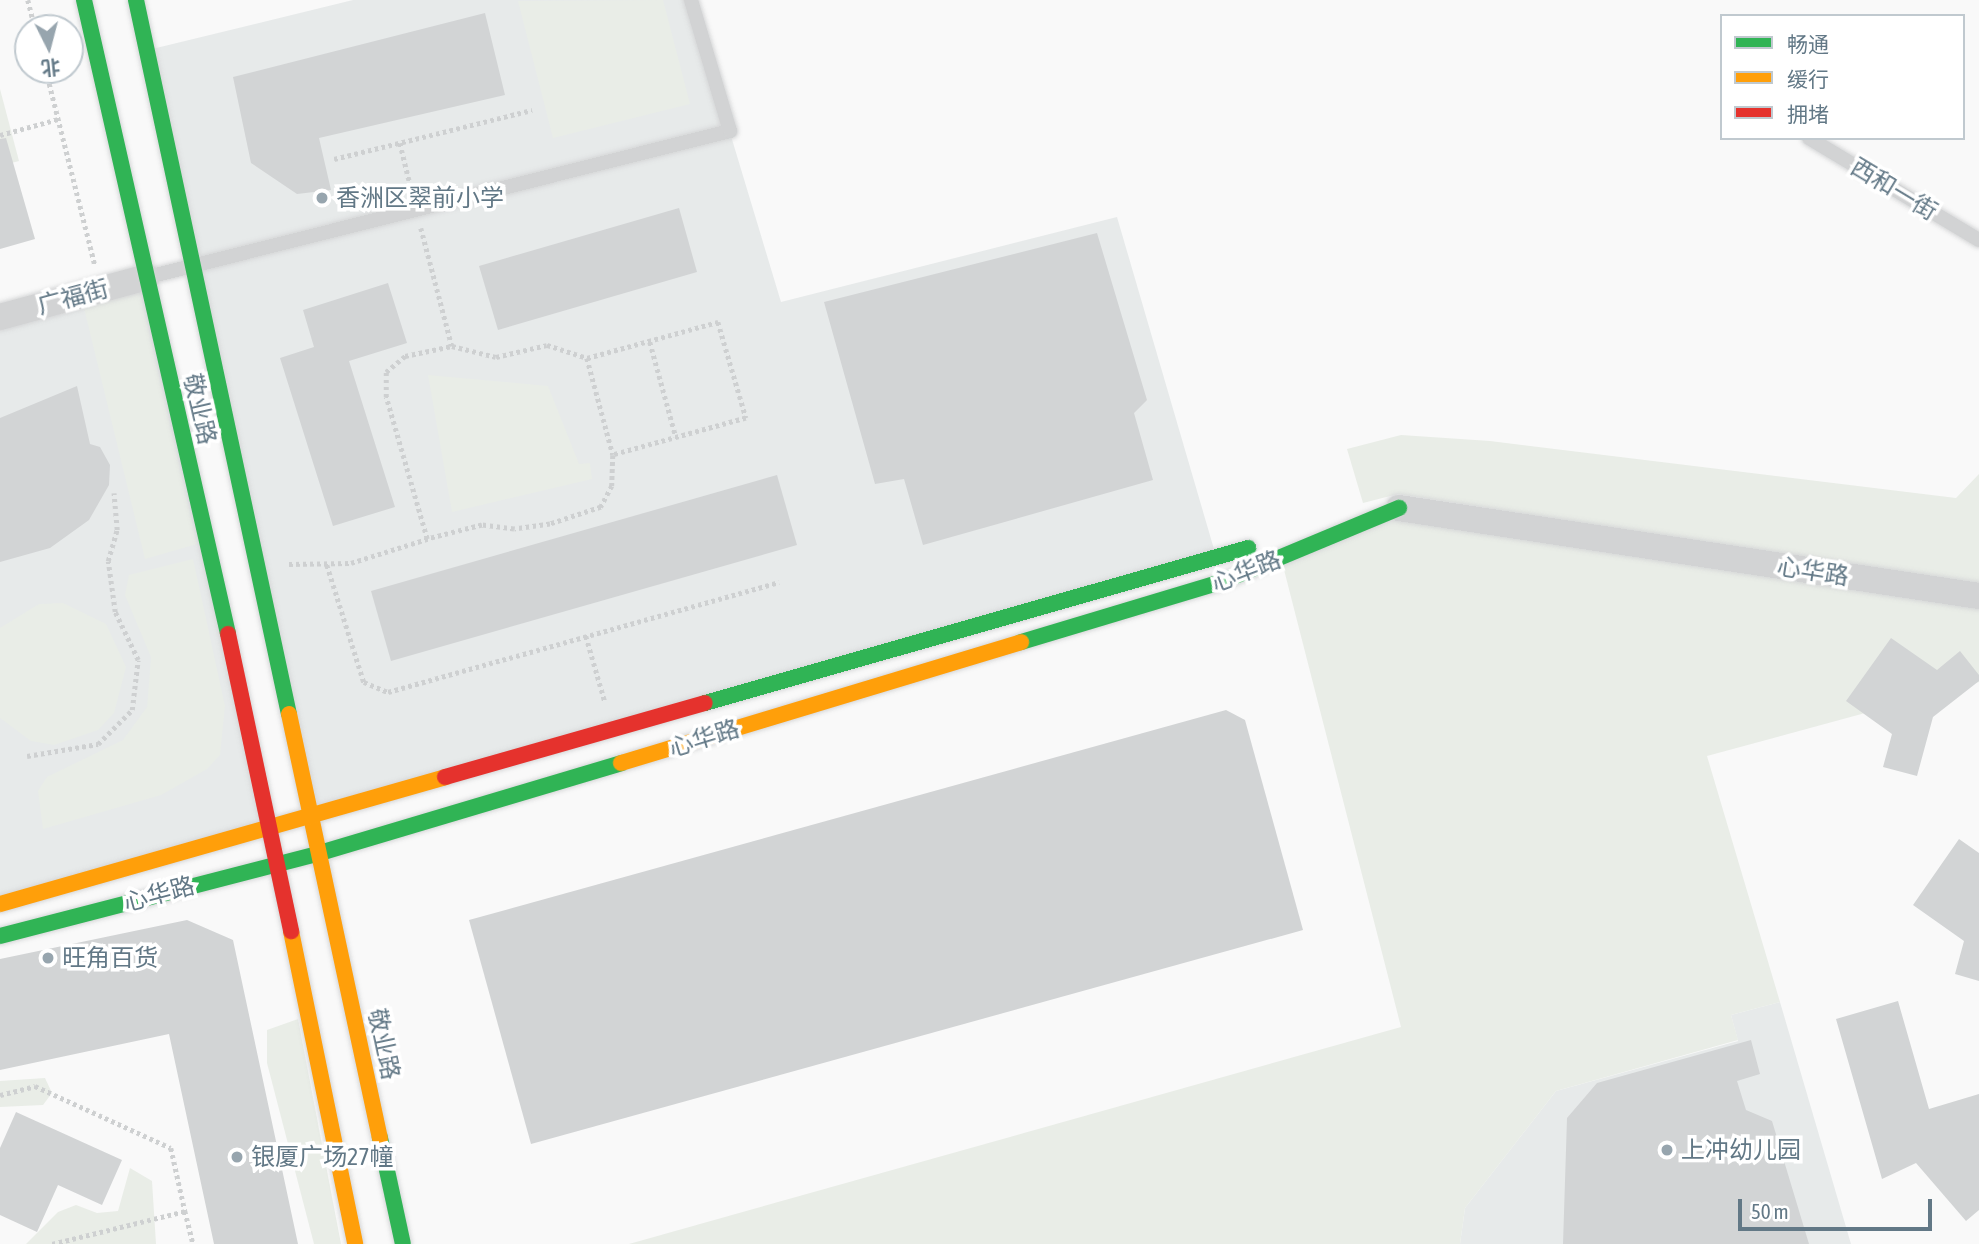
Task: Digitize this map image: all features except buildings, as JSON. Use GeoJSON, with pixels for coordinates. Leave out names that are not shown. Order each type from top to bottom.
{"type":"FeatureCollection","features":[{"type":"Feature","properties":{"kind":"street","name":"敬业路"},"geometry":{"type":"LineString","coordinates":[[84,0],[277,863]]}},
{"type":"Feature","properties":{"kind":"street","name":"敬业路"},"geometry":{"type":"LineString","coordinates":[[136,0],[196,265],[403,1244]]}},
{"type":"Feature","properties":{"kind":"street","name":"广福街"},"geometry":{"type":"LineString","coordinates":[[0,317],[147,277]]}},
{"type":"Feature","properties":{"kind":"street","name":"心华路"},"geometry":{"type":"LineString","coordinates":[[0,904],[313,818],[1399,508],[1979,596]]}},
{"type":"Feature","properties":{"kind":"street","name":"心华路"},"geometry":{"type":"LineString","coordinates":[[0,936],[320,853],[1221,582],[1399,508]]}},
{"type":"Feature","properties":{"kind":"street"},"geometry":{"type":"LineString","coordinates":[[277,863],[355,1244]]}},
{"type":"Feature","properties":{"kind":"lane"},"geometry":{"type":"LineString","coordinates":[[147,277],[730,131],[691,0]]}},
{"type":"Feature","properties":{"kind":"lane","name":"西和一街"},"geometry":{"type":"LineString","coordinates":[[1812,140],[1979,240]]}},
{"type":"Feature","properties":{"kind":"path"},"geometry":{"type":"LineString","coordinates":[[49,84],[102,290]]}},
{"type":"Feature","properties":{"kind":"path"},"geometry":{"type":"LineString","coordinates":[[334,159],[532,110]]}},
{"type":"Feature","properties":{"kind":"path"},"geometry":{"type":"LineString","coordinates":[[0,135],[58,119]]}},
{"type":"Feature","properties":{"kind":"path"},"geometry":{"type":"LineString","coordinates":[[400,144],[452,346]]}},
{"type":"Feature","properties":{"kind":"path"},"geometry":{"type":"LineString","coordinates":[[427,539],[386,397],[386,372],[405,356],[452,346],[496,357],[547,345],[587,358],[718,322],[746,418],[613,455]]}},
{"type":"Feature","properties":{"kind":"path"},"geometry":{"type":"LineString","coordinates":[[650,342],[676,437]]}},
{"type":"Feature","properties":{"kind":"path"},"geometry":{"type":"LineString","coordinates":[[257,559],[327,565],[482,525],[514,529],[550,524],[601,506],[612,486],[613,455],[587,358]]}},
{"type":"Feature","properties":{"kind":"path"},"geometry":{"type":"LineString","coordinates":[[27,756],[97,744],[132,710],[138,660],[115,612],[108,561],[117,530],[114,493]]}},
{"type":"Feature","properties":{"kind":"path"},"geometry":{"type":"LineString","coordinates":[[327,565],[364,682],[388,692],[779,582]]}},
{"type":"Feature","properties":{"kind":"path"},"geometry":{"type":"LineString","coordinates":[[586,636],[613,732]]}},
{"type":"Feature","properties":{"kind":"path"},"geometry":{"type":"LineString","coordinates":[[0,1095],[35,1086],[171,1148],[193,1244]]}},
{"type":"Feature","properties":{"kind":"path"},"geometry":{"type":"LineString","coordinates":[[52,1244],[185,1211]]}},
{"type":"Feature","properties":{"kind":"shaded area"},"geometry":{"type":"Polygon","coordinates":[[[353,0],[690,0],[781,302],[1117,217],[1216,556],[313,818],[148,50],[353,0]]]}},
{"type":"Feature","properties":{"kind":"shaded area"},"geometry":{"type":"Polygon","coordinates":[[[663,0],[690,104],[553,138],[518,1],[663,0]]]}},
{"type":"Feature","properties":{"kind":"shaded area"},"geometry":{"type":"Polygon","coordinates":[[[0,89],[19,161],[0,166],[0,89]]]}},
{"type":"Feature","properties":{"kind":"shaded area"},"geometry":{"type":"Polygon","coordinates":[[[146,278],[269,829],[0,901],[0,317],[146,278]]]}},
{"type":"Feature","properties":{"kind":"shaded area"},"geometry":{"type":"Polygon","coordinates":[[[140,292],[197,544],[145,559],[83,304],[140,292]]]}},
{"type":"Feature","properties":{"kind":"shaded area"},"geometry":{"type":"Polygon","coordinates":[[[428,375],[548,386],[579,464],[590,463],[592,479],[452,512],[428,375]]]}},
{"type":"Feature","properties":{"kind":"shaded area"},"geometry":{"type":"Polygon","coordinates":[[[1401,435],[1490,441],[1956,498],[1979,474],[1979,586],[1398,494],[1363,503],[1347,449],[1401,435]]]}},
{"type":"Feature","properties":{"kind":"shaded area"},"geometry":{"type":"Polygon","coordinates":[[[1399,509],[1979,598],[1979,682],[1707,756],[1780,1002],[1731,1015],[1738,1040],[1556,1091],[1465,1208],[1460,1244],[629,1244],[1401,1027],[1281,558],[1399,509]]]}},
{"type":"Feature","properties":{"kind":"shaded area"},"geometry":{"type":"Polygon","coordinates":[[[193,559],[225,706],[220,755],[207,769],[161,795],[43,829],[38,791],[47,777],[123,740],[147,707],[151,657],[125,595],[129,575],[193,559]]]}},
{"type":"Feature","properties":{"kind":"shaded area"},"geometry":{"type":"Polygon","coordinates":[[[63,603],[106,624],[126,667],[114,713],[98,730],[54,745],[31,741],[0,718],[0,628],[39,604],[63,603]]]}},
{"type":"Feature","properties":{"kind":"shaded area","name":"上冲幼儿园"},"geometry":{"type":"Polygon","coordinates":[[[1780,1002],[1851,1244],[1460,1244],[1465,1208],[1556,1091],[1738,1041],[1731,1015],[1780,1002]]]}},
{"type":"Feature","properties":{"kind":"shaded area"},"geometry":{"type":"Polygon","coordinates":[[[298,1019],[341,1244],[314,1244],[267,1063],[267,1030],[298,1019]]]}},
{"type":"Feature","properties":{"kind":"shaded area"},"geometry":{"type":"Polygon","coordinates":[[[45,1078],[52,1093],[43,1105],[0,1107],[0,1081],[45,1078]]]}},
{"type":"Feature","properties":{"kind":"shaded area"},"geometry":{"type":"Polygon","coordinates":[[[130,1168],[152,1181],[156,1244],[26,1244],[58,1212],[76,1205],[97,1213],[118,1211],[130,1168]]]}},
{"type":"Feature","properties":{"kind":"traffic: fast"},"geometry":{"type":"LineString","coordinates":[[84,0],[228,634]]}},
{"type":"Feature","properties":{"kind":"traffic: fast"},"geometry":{"type":"LineString","coordinates":[[136,0],[289,714]]}},
{"type":"Feature","properties":{"kind":"traffic: fast"},"geometry":{"type":"LineString","coordinates":[[1021,642],[1221,582],[1399,508]]}},
{"type":"Feature","properties":{"kind":"traffic: fast"},"geometry":{"type":"LineString","coordinates":[[705,703],[1248,548]]}},
{"type":"Feature","properties":{"kind":"traffic: fast"},"geometry":{"type":"LineString","coordinates":[[0,936],[320,853],[621,763]]}},
{"type":"Feature","properties":{"kind":"traffic: fast"},"geometry":{"type":"LineString","coordinates":[[380,1138],[403,1244]]}},
{"type":"Feature","properties":{"kind":"traffic: slow"},"geometry":{"type":"LineString","coordinates":[[621,763],[1021,642]]}},
{"type":"Feature","properties":{"kind":"traffic: slow"},"geometry":{"type":"LineString","coordinates":[[289,714],[380,1138]]}},
{"type":"Feature","properties":{"kind":"traffic: slow"},"geometry":{"type":"LineString","coordinates":[[0,904],[445,777]]}},
{"type":"Feature","properties":{"kind":"traffic: slow"},"geometry":{"type":"LineString","coordinates":[[291,931],[355,1244]]}},
{"type":"Feature","properties":{"kind":"traffic: jam"},"geometry":{"type":"LineString","coordinates":[[228,634],[291,931]]}},
{"type":"Feature","properties":{"kind":"traffic: jam"},"geometry":{"type":"LineString","coordinates":[[445,777],[705,703]]}},
{"type":"Feature","properties":{"kind":"place","name":"香洲区翠前小学"},"geometry":{"type":"Point","coordinates":[322,198]}},
{"type":"Feature","properties":{"kind":"place","name":"旺角百货"},"geometry":{"type":"Point","coordinates":[48,958]}},
{"type":"Feature","properties":{"kind":"place","name":"上冲幼儿园"},"geometry":{"type":"Point","coordinates":[1667,1150]}},
{"type":"Feature","properties":{"kind":"place","name":"银厦广场27幢"},"geometry":{"type":"Point","coordinates":[237,1157]}}]}
